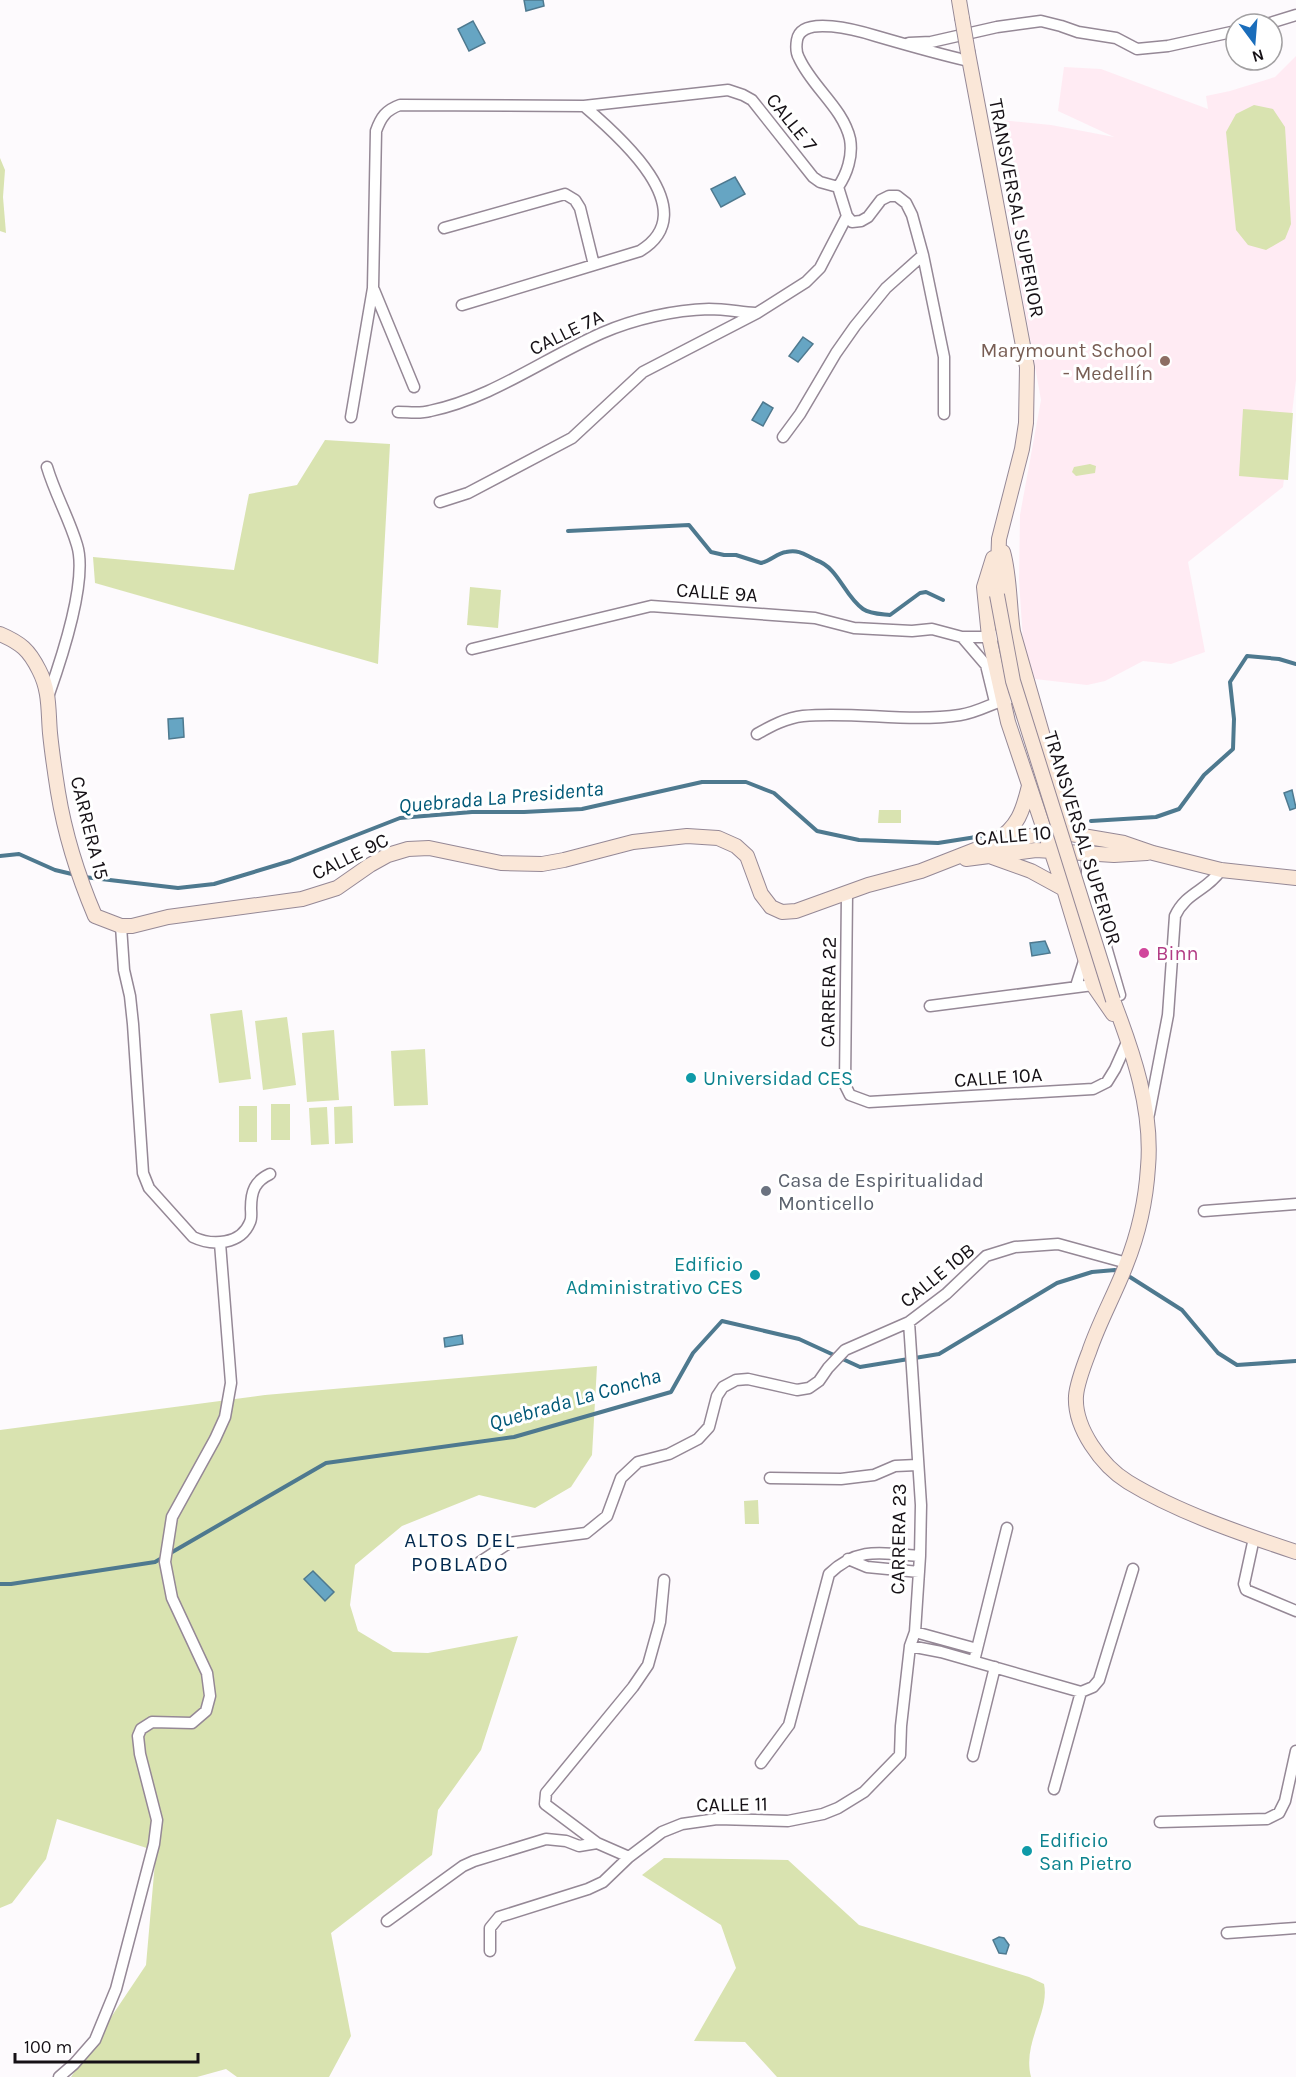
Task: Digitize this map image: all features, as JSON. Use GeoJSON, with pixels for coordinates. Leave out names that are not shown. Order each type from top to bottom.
{"type":"FeatureCollection","features":[{"type":"Feature","properties":{"kind":"main road","name":"TRANSVERSAL SUPERIOR"},"geometry":{"type":"LineString","coordinates":[[959,0],[1027,367],[1028,400],[1022,449],[999,539],[997,595],[1013,681],[1117,997],[1148,1118],[1149,1167],[1141,1212],[1124,1270],[1089,1351],[1076,1396],[1079,1419],[1091,1444],[1108,1465],[1127,1482],[1178,1507],[1254,1538],[1296,1552]]}},
{"type":"Feature","properties":{"kind":"main road"},"geometry":{"type":"LineString","coordinates":[[999,539],[1007,566],[1008,600],[1013,632],[1013,698],[1008,722],[1064,889],[1093,985],[1126,1035]]}},
{"type":"Feature","properties":{"kind":"main road"},"geometry":{"type":"LineString","coordinates":[[999,539],[984,587],[989,637],[1013,698],[1041,732]]}},
{"type":"Feature","properties":{"kind":"main road"},"geometry":{"type":"LineString","coordinates":[[0,634],[18,641],[28,652],[40,671],[49,694]]}},
{"type":"Feature","properties":{"kind":"main road","name":"CARRERA 15"},"geometry":{"type":"LineString","coordinates":[[49,694],[50,733],[59,795],[72,855],[95,916],[121,926]]}},
{"type":"Feature","properties":{"kind":"main road"},"geometry":{"type":"LineString","coordinates":[[1013,698],[1025,702],[1041,732],[1071,834]]}},
{"type":"Feature","properties":{"kind":"main road"},"geometry":{"type":"LineString","coordinates":[[1029,786],[1023,810],[1017,822],[987,851],[1064,889]]}},
{"type":"Feature","properties":{"kind":"main road","name":"CALLE 10"},"geometry":{"type":"LineString","coordinates":[[782,912],[796,911],[949,861],[1045,833],[1071,834],[1124,843],[1153,853],[1221,870],[1296,878]]}},
{"type":"Feature","properties":{"kind":"main road","name":"CALLE 9C"},"geometry":{"type":"LineString","coordinates":[[121,926],[132,926],[168,917],[220,909],[302,899],[337,888],[388,855],[408,849],[429,848],[501,863],[542,864],[633,842],[687,836],[718,838],[736,846],[747,856],[761,894],[771,907],[782,912]]}},
{"type":"Feature","properties":{"kind":"main road","name":"CALLE 10"},"geometry":{"type":"LineString","coordinates":[[987,851],[1051,850],[1114,855],[1153,853]]}},
{"type":"Feature","properties":{"kind":"street","name":"CALLE 7"},"geometry":{"type":"LineString","coordinates":[[900,43],[931,42],[998,27],[1041,21],[1078,32],[1116,38],[1131,48],[1145,50],[1224,34]]}},
{"type":"Feature","properties":{"kind":"street","name":"CALLE 7"},"geometry":{"type":"LineString","coordinates":[[373,288],[376,131],[381,118],[389,109],[400,105],[584,106],[728,90],[743,95],[756,106],[813,177],[838,188],[847,171],[850,139],[837,111],[798,58],[796,47],[798,36],[806,28],[840,27],[922,50],[969,57]]}},
{"type":"Feature","properties":{"kind":"street"},"geometry":{"type":"LineString","coordinates":[[462,305],[640,251],[652,244],[661,230],[663,214],[659,195],[650,174],[640,159],[584,106]]}},
{"type":"Feature","properties":{"kind":"street"},"geometry":{"type":"LineString","coordinates":[[838,188],[847,216],[852,222],[868,217],[881,200],[889,196],[897,196],[906,203],[912,215],[923,255],[944,357],[944,414]]}},
{"type":"Feature","properties":{"kind":"street"},"geometry":{"type":"LineString","coordinates":[[444,228],[565,194],[575,200],[580,208],[594,265]]}},
{"type":"Feature","properties":{"kind":"street"},"geometry":{"type":"LineString","coordinates":[[440,502],[468,493],[572,438],[643,372],[757,313],[806,282],[820,268],[847,216]]}},
{"type":"Feature","properties":{"kind":"street"},"geometry":{"type":"LineString","coordinates":[[783,437],[855,326],[886,288],[923,255]]}},
{"type":"Feature","properties":{"kind":"street"},"geometry":{"type":"LineString","coordinates":[[373,288],[414,387]]}},
{"type":"Feature","properties":{"kind":"street"},"geometry":{"type":"LineString","coordinates":[[351,417],[373,288]]}},
{"type":"Feature","properties":{"kind":"street","name":"CALLE 7A"},"geometry":{"type":"LineString","coordinates":[[398,412],[428,412],[451,406],[518,376],[585,340],[638,321],[711,309],[757,313]]}},
{"type":"Feature","properties":{"kind":"street","name":"CARRERA 15"},"geometry":{"type":"LineString","coordinates":[[47,467],[78,548],[78,586],[62,657],[49,694]]}},
{"type":"Feature","properties":{"kind":"street","name":"CALLE 9A"},"geometry":{"type":"LineString","coordinates":[[472,649],[651,606],[815,618],[854,628],[912,631],[932,629],[962,637],[989,637],[1013,632]]}},
{"type":"Feature","properties":{"kind":"street"},"geometry":{"type":"LineString","coordinates":[[757,734],[779,722],[802,716],[962,715],[1013,698],[962,637]]}},
{"type":"Feature","properties":{"kind":"street"},"geometry":{"type":"LineString","coordinates":[[1088,853],[1087,881],[1117,997]]}},
{"type":"Feature","properties":{"kind":"street"},"geometry":{"type":"LineString","coordinates":[[1148,1118],[1168,1015],[1176,916],[1181,904],[1195,892],[1214,881],[1221,870]]}},
{"type":"Feature","properties":{"kind":"street","name":"CARRERA 22"},"geometry":{"type":"LineString","coordinates":[[846,1091],[847,893]]}},
{"type":"Feature","properties":{"kind":"street"},"geometry":{"type":"LineString","coordinates":[[121,926],[124,970],[133,1024],[143,1173],[149,1188],[194,1237],[203,1242],[220,1243],[231,1240],[242,1233],[250,1221],[251,1198],[255,1185],[270,1174]]}},
{"type":"Feature","properties":{"kind":"street"},"geometry":{"type":"LineString","coordinates":[[1076,986],[1085,958]]}},
{"type":"Feature","properties":{"kind":"street"},"geometry":{"type":"LineString","coordinates":[[930,1006],[1093,985]]}},
{"type":"Feature","properties":{"kind":"street","name":"CALLE 10A"},"geometry":{"type":"LineString","coordinates":[[846,1091],[850,1095],[869,1102],[1093,1089],[1107,1082],[1115,1069],[1126,1035]]}},
{"type":"Feature","properties":{"kind":"street"},"geometry":{"type":"LineString","coordinates":[[1204,1211],[1296,1204]]}},
{"type":"Feature","properties":{"kind":"street"},"geometry":{"type":"LineString","coordinates":[[59,2077],[95,2040],[116,1989],[154,1844],[157,1820],[140,1754],[138,1736],[141,1729],[152,1722],[192,1723],[206,1711],[210,1696],[207,1673],[172,1598],[165,1562],[172,1517],[215,1439],[225,1416],[231,1383],[220,1243]]}},
{"type":"Feature","properties":{"kind":"street","name":"CALLE 10B"},"geometry":{"type":"LineString","coordinates":[[480,1562],[509,1543],[586,1533],[607,1516],[621,1478],[639,1462],[669,1454],[698,1439],[709,1427],[717,1396],[723,1387],[736,1380],[748,1379],[797,1390],[809,1388],[819,1381],[845,1350],[909,1322],[946,1294],[986,1256],[1015,1247],[1058,1245],[1124,1270]]}},
{"type":"Feature","properties":{"kind":"street","name":"CARRERA 23"},"geometry":{"type":"LineString","coordinates":[[900,1755],[910,1646],[915,1632],[920,1556],[921,1505],[909,1322]]}},
{"type":"Feature","properties":{"kind":"street"},"geometry":{"type":"LineString","coordinates":[[770,1478],[841,1479],[874,1475],[895,1466],[918,1465]]}},
{"type":"Feature","properties":{"kind":"street"},"geometry":{"type":"LineString","coordinates":[[974,1661],[1007,1528]]}},
{"type":"Feature","properties":{"kind":"street"},"geometry":{"type":"LineString","coordinates":[[1254,1538],[1244,1584],[1246,1590],[1296,1611]]}},
{"type":"Feature","properties":{"kind":"street"},"geometry":{"type":"LineString","coordinates":[[761,1763],[789,1725],[829,1574],[848,1559],[868,1552],[920,1556]]}},
{"type":"Feature","properties":{"kind":"street"},"geometry":{"type":"LineString","coordinates":[[848,1559],[867,1567],[919,1572]]}},
{"type":"Feature","properties":{"kind":"street"},"geometry":{"type":"LineString","coordinates":[[910,1646],[941,1652],[1081,1692],[1093,1687],[1099,1680],[1133,1569]]}},
{"type":"Feature","properties":{"kind":"street"},"geometry":{"type":"LineString","coordinates":[[628,1857],[597,1843],[545,1804],[544,1798],[648,1665],[660,1622],[664,1580]]}},
{"type":"Feature","properties":{"kind":"street"},"geometry":{"type":"LineString","coordinates":[[915,1632],[977,1649]]}},
{"type":"Feature","properties":{"kind":"street"},"geometry":{"type":"LineString","coordinates":[[973,1756],[995,1667]]}},
{"type":"Feature","properties":{"kind":"street"},"geometry":{"type":"LineString","coordinates":[[1054,1789],[1081,1692]]}},
{"type":"Feature","properties":{"kind":"street"},"geometry":{"type":"LineString","coordinates":[[1160,1822],[1267,1819],[1279,1813],[1285,1801],[1296,1751]]}},
{"type":"Feature","properties":{"kind":"street","name":"CALLE 11"},"geometry":{"type":"LineString","coordinates":[[490,1952],[490,1928],[499,1917],[588,1889],[603,1882],[628,1857],[662,1832],[682,1824],[717,1819],[788,1821],[823,1814],[853,1800],[864,1792],[900,1755]]}},
{"type":"Feature","properties":{"kind":"street"},"geometry":{"type":"LineString","coordinates":[[387,1921],[474,1861],[546,1839],[566,1841],[579,1846],[597,1843]]}},
{"type":"Feature","properties":{"kind":"street"},"geometry":{"type":"LineString","coordinates":[[1227,1933],[1296,1928]]}},
{"type":"Feature","properties":{"kind":"shaded area","name":"Marymount School - Medellín"},"geometry":{"type":"Polygon","coordinates":[[[1296,56],[1296,380],[1283,487],[1188,562],[1205,652],[1171,664],[1143,661],[1105,681],[1087,685],[1035,679],[1023,642],[1019,580],[1020,515],[1041,400],[991,119],[1051,125],[1114,137],[1058,111],[1064,67],[1101,69],[1208,109],[1206,96],[1275,77],[1280,72],[1284,72],[1284,68],[1296,56]]]}},
{"type":"Feature","properties":{"kind":"green space"},"geometry":{"type":"Polygon","coordinates":[[[1254,105],[1273,109],[1285,127],[1291,224],[1285,239],[1266,250],[1248,245],[1236,230],[1226,132],[1236,114],[1254,105]]]}},
{"type":"Feature","properties":{"kind":"green space"},"geometry":{"type":"Polygon","coordinates":[[[0,158],[5,170],[3,197],[6,233],[0,231],[0,158]]]}},
{"type":"Feature","properties":{"kind":"green space"},"geometry":{"type":"Polygon","coordinates":[[[1243,409],[1293,413],[1288,480],[1239,476],[1243,409]]]}},
{"type":"Feature","properties":{"kind":"green space"},"geometry":{"type":"Polygon","coordinates":[[[325,440],[390,444],[378,664],[95,583],[93,557],[234,570],[249,494],[297,485],[325,440]]]}},
{"type":"Feature","properties":{"kind":"green space"},"geometry":{"type":"Polygon","coordinates":[[[1090,464],[1096,466],[1095,473],[1076,476],[1072,472],[1074,467],[1090,464]]]}},
{"type":"Feature","properties":{"kind":"green space"},"geometry":{"type":"Polygon","coordinates":[[[470,587],[501,590],[498,628],[467,625],[470,587]]]}},
{"type":"Feature","properties":{"kind":"green space"},"geometry":{"type":"Polygon","coordinates":[[[879,810],[901,810],[901,823],[878,823],[879,810]]]}},
{"type":"Feature","properties":{"kind":"green space"},"geometry":{"type":"Polygon","coordinates":[[[242,1010],[251,1079],[219,1083],[210,1014],[242,1010]]]}},
{"type":"Feature","properties":{"kind":"green space"},"geometry":{"type":"Polygon","coordinates":[[[287,1017],[296,1085],[263,1090],[255,1021],[287,1017]]]}},
{"type":"Feature","properties":{"kind":"green space"},"geometry":{"type":"Polygon","coordinates":[[[334,1030],[339,1100],[307,1102],[302,1033],[334,1030]]]}},
{"type":"Feature","properties":{"kind":"green space"},"geometry":{"type":"Polygon","coordinates":[[[425,1049],[428,1105],[394,1106],[391,1051],[425,1049]]]}},
{"type":"Feature","properties":{"kind":"green space"},"geometry":{"type":"Polygon","coordinates":[[[271,1104],[290,1104],[290,1140],[271,1140],[271,1104]]]}},
{"type":"Feature","properties":{"kind":"green space"},"geometry":{"type":"Polygon","coordinates":[[[239,1106],[257,1106],[257,1142],[239,1142],[239,1106]]]}},
{"type":"Feature","properties":{"kind":"green space"},"geometry":{"type":"Polygon","coordinates":[[[352,1106],[353,1143],[335,1144],[334,1107],[352,1106]]]}},
{"type":"Feature","properties":{"kind":"green space"},"geometry":{"type":"Polygon","coordinates":[[[327,1107],[329,1144],[311,1145],[309,1108],[327,1107]]]}},
{"type":"Feature","properties":{"kind":"green space"},"geometry":{"type":"Polygon","coordinates":[[[597,1366],[592,1455],[571,1487],[535,1508],[479,1495],[402,1526],[355,1565],[350,1605],[358,1631],[393,1652],[428,1653],[518,1636],[481,1750],[438,1810],[432,1855],[331,1933],[351,2036],[329,2077],[237,2077],[226,2069],[197,2077],[71,2077],[146,1965],[156,1851],[57,1819],[46,1859],[12,1903],[0,1908],[0,1430],[265,1395],[597,1366]]]}},
{"type":"Feature","properties":{"kind":"green space"},"geometry":{"type":"Polygon","coordinates":[[[758,1500],[759,1524],[745,1524],[744,1501],[758,1500]]]}},
{"type":"Feature","properties":{"kind":"green space"},"geometry":{"type":"Polygon","coordinates":[[[664,1858],[788,1860],[859,1925],[1029,1977],[1044,1984],[1043,2006],[1030,2052],[1031,2077],[777,2077],[745,2042],[694,2041],[736,1968],[721,1925],[642,1875],[664,1858]]]}},
{"type":"Feature","properties":{"kind":"water"},"geometry":{"type":"Polygon","coordinates":[[[524,0],[543,0],[544,6],[526,11],[524,0]]]}},
{"type":"Feature","properties":{"kind":"water"},"geometry":{"type":"Polygon","coordinates":[[[473,21],[485,43],[469,51],[458,29],[473,21]]]}},
{"type":"Feature","properties":{"kind":"water"},"geometry":{"type":"Polygon","coordinates":[[[735,177],[745,194],[721,207],[711,189],[735,177]]]}},
{"type":"Feature","properties":{"kind":"water"},"geometry":{"type":"Polygon","coordinates":[[[803,337],[813,344],[798,362],[789,356],[803,337]]]}},
{"type":"Feature","properties":{"kind":"water"},"geometry":{"type":"Polygon","coordinates":[[[763,402],[773,408],[763,426],[752,420],[763,402]]]}},
{"type":"Feature","properties":{"kind":"water"},"geometry":{"type":"Polygon","coordinates":[[[183,718],[184,737],[169,739],[168,719],[183,718]]]}},
{"type":"Feature","properties":{"kind":"water"},"geometry":{"type":"Polygon","coordinates":[[[1292,790],[1296,808],[1290,810],[1284,793],[1292,790]]]}},
{"type":"Feature","properties":{"kind":"water"},"geometry":{"type":"Polygon","coordinates":[[[1045,941],[1050,953],[1032,956],[1030,943],[1045,941]]]}},
{"type":"Feature","properties":{"kind":"water"},"geometry":{"type":"Polygon","coordinates":[[[462,1335],[463,1344],[445,1347],[444,1338],[462,1335]]]}},
{"type":"Feature","properties":{"kind":"water"},"geometry":{"type":"Polygon","coordinates":[[[313,1571],[334,1592],[325,1601],[304,1579],[313,1571]]]}},
{"type":"Feature","properties":{"kind":"water"},"geometry":{"type":"Polygon","coordinates":[[[999,1937],[1004,1938],[1009,1945],[1006,1954],[999,1953],[993,1940],[999,1937]]]}},
{"type":"Feature","properties":{"kind":"waterway"},"geometry":{"type":"LineString","coordinates":[[568,531],[689,525],[711,552],[736,555],[761,563],[791,551],[803,553],[830,569],[856,603],[869,612],[890,615],[920,593],[926,592],[943,600]]}},
{"type":"Feature","properties":{"kind":"waterway","name":"Quebrada La Presidenta"},"geometry":{"type":"LineString","coordinates":[[1091,821],[1156,817],[1179,809],[1204,775],[1233,749],[1234,719],[1230,682],[1247,656],[1279,659],[1296,664]]}},
{"type":"Feature","properties":{"kind":"waterway","name":"Quebrada La Presidenta"},"geometry":{"type":"LineString","coordinates":[[84,877],[178,888],[214,884],[290,861],[400,818],[472,812],[582,809],[702,782],[746,782],[774,793],[817,831],[859,840],[938,843],[995,834]]}},
{"type":"Feature","properties":{"kind":"waterway","name":"Quebrada La Presidenta"},"geometry":{"type":"LineString","coordinates":[[0,856],[19,854],[55,870],[76,875]]}},
{"type":"Feature","properties":{"kind":"waterway","name":"Quebrada La Concha"},"geometry":{"type":"LineString","coordinates":[[0,1584],[155,1562],[326,1463],[514,1437],[671,1392],[693,1353],[722,1321],[799,1339],[860,1367],[939,1354],[1057,1283],[1092,1272],[1115,1270],[1119,1272]]}},
{"type":"Feature","properties":{"kind":"waterway","name":"Quebrada La Concha"},"geometry":{"type":"LineString","coordinates":[[1130,1277],[1182,1310],[1218,1353],[1237,1365],[1296,1361]]}},
{"type":"Feature","properties":{"kind":"place","name":"Marymount School - Medellín"},"geometry":{"type":"Point","coordinates":[1165,361]}},
{"type":"Feature","properties":{"kind":"place","name":"Binn"},"geometry":{"type":"Point","coordinates":[1144,953]}},
{"type":"Feature","properties":{"kind":"place","name":"Universidad CES"},"geometry":{"type":"Point","coordinates":[691,1078]}},
{"type":"Feature","properties":{"kind":"place","name":"Casa de Espiritualidad Monticello"},"geometry":{"type":"Point","coordinates":[766,1191]}},
{"type":"Feature","properties":{"kind":"place","name":"Edificio Administrativo CES"},"geometry":{"type":"Point","coordinates":[755,1275]}},
{"type":"Feature","properties":{"kind":"place","name":"Edificio San Pietro"},"geometry":{"type":"Point","coordinates":[1027,1851]}},
{"type":"Feature","properties":{"kind":"district","name":"ALTOS DEL POBLADO"},"geometry":{"type":"Point","coordinates":[460,1552]}}]}
